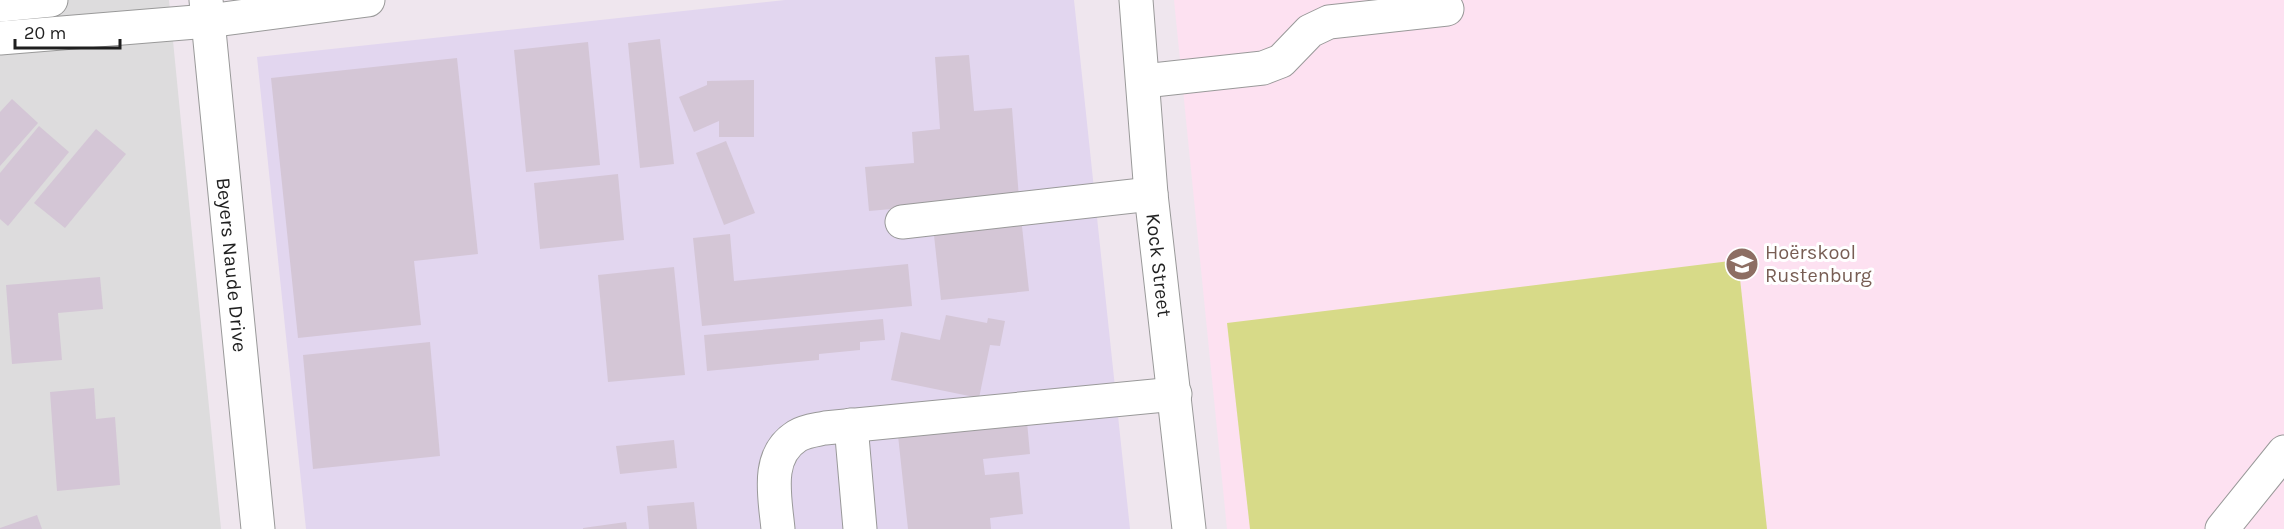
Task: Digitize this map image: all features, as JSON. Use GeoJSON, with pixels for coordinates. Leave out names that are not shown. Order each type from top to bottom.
{"type":"FeatureCollection","features":[{"type":"Feature","properties":{"kind":"street"},"geometry":{"type":"LineString","coordinates":[[0,6],[51,0]]}},
{"type":"Feature","properties":{"kind":"street"},"geometry":{"type":"LineString","coordinates":[[0,38],[207,10],[368,0]]}},
{"type":"Feature","properties":{"kind":"street","name":"Kock Street"},"geometry":{"type":"LineString","coordinates":[[1136,0],[1151,194],[1190,529]]}},
{"type":"Feature","properties":{"kind":"street"},"geometry":{"type":"LineString","coordinates":[[1144,81],[1263,68],[1281,61],[1310,31],[1329,22],[1447,9]]}},
{"type":"Feature","properties":{"kind":"street","name":"Beyers Naude Drive"},"geometry":{"type":"LineString","coordinates":[[207,10],[258,529]]}},
{"type":"Feature","properties":{"kind":"street"},"geometry":{"type":"LineString","coordinates":[[902,222],[1151,194]]}},
{"type":"Feature","properties":{"kind":"street"},"geometry":{"type":"LineString","coordinates":[[778,529],[774,493],[775,467],[782,448],[799,435],[825,428],[851,425],[1176,394]]}},
{"type":"Feature","properties":{"kind":"street"},"geometry":{"type":"LineString","coordinates":[[851,425],[860,529]]}},
{"type":"Feature","properties":{"kind":"street"},"geometry":{"type":"LineString","coordinates":[[2222,529],[2284,452]]}},
{"type":"Feature","properties":{"kind":"shaded area"},"geometry":{"type":"Polygon","coordinates":[[[0,0],[169,0],[221,529],[0,529],[0,0]]]}},
{"type":"Feature","properties":{"kind":"shaded area"},"geometry":{"type":"Polygon","coordinates":[[[785,0],[1074,0],[1130,529],[306,529],[257,57],[785,0]]]}},
{"type":"Feature","properties":{"kind":"shaded area","name":"Hoërskool Rustenburg"},"geometry":{"type":"Polygon","coordinates":[[[1174,0],[2284,0],[2284,529],[1227,529],[1174,0]]]}},
{"type":"Feature","properties":{"kind":"green space"},"geometry":{"type":"Polygon","coordinates":[[[1738,260],[1767,529],[1250,529],[1227,323],[1738,260]]]}},
{"type":"Feature","properties":{"kind":"building"},"geometry":{"type":"Polygon","coordinates":[[[660,39],[674,164],[640,168],[628,43],[660,39]]]}},
{"type":"Feature","properties":{"kind":"building"},"geometry":{"type":"Polygon","coordinates":[[[588,42],[600,165],[526,172],[514,50],[588,42]]]}},
{"type":"Feature","properties":{"kind":"building"},"geometry":{"type":"Polygon","coordinates":[[[969,55],[974,111],[1012,108],[1019,198],[869,211],[865,167],[914,163],[912,132],[940,129],[935,57],[969,55]]]}},
{"type":"Feature","properties":{"kind":"building"},"geometry":{"type":"Polygon","coordinates":[[[457,58],[478,254],[414,261],[421,325],[298,338],[271,78],[457,58]]]}},
{"type":"Feature","properties":{"kind":"building"},"geometry":{"type":"Polygon","coordinates":[[[754,80],[754,137],[719,137],[719,121],[694,132],[679,97],[707,85],[707,81],[754,80]]]}},
{"type":"Feature","properties":{"kind":"building"},"geometry":{"type":"Polygon","coordinates":[[[12,99],[38,123],[0,166],[0,112],[12,99]]]}},
{"type":"Feature","properties":{"kind":"building"},"geometry":{"type":"Polygon","coordinates":[[[39,126],[69,152],[8,226],[0,219],[0,173],[39,126]]]}},
{"type":"Feature","properties":{"kind":"building"},"geometry":{"type":"Polygon","coordinates":[[[96,129],[126,154],[65,228],[34,203],[96,129]]]}},
{"type":"Feature","properties":{"kind":"building"},"geometry":{"type":"Polygon","coordinates":[[[726,141],[755,213],[724,225],[696,153],[726,141]]]}},
{"type":"Feature","properties":{"kind":"building"},"geometry":{"type":"Polygon","coordinates":[[[618,174],[624,240],[540,249],[534,183],[618,174]]]}},
{"type":"Feature","properties":{"kind":"building"},"geometry":{"type":"Polygon","coordinates":[[[1021,217],[1029,291],[941,300],[933,226],[1021,217]]]}},
{"type":"Feature","properties":{"kind":"building"},"geometry":{"type":"Polygon","coordinates":[[[730,234],[734,281],[908,264],[912,306],[702,326],[693,238],[730,234]]]}},
{"type":"Feature","properties":{"kind":"building"},"geometry":{"type":"Polygon","coordinates":[[[674,267],[685,375],[608,382],[598,275],[674,267]]]}},
{"type":"Feature","properties":{"kind":"building"},"geometry":{"type":"Polygon","coordinates":[[[100,277],[103,309],[58,313],[62,360],[12,364],[6,285],[100,277]]]}},
{"type":"Feature","properties":{"kind":"building"},"geometry":{"type":"Polygon","coordinates":[[[946,315],[987,323],[988,318],[1005,321],[1000,346],[990,345],[979,398],[891,380],[901,332],[940,340],[946,315]]]}},
{"type":"Feature","properties":{"kind":"building"},"geometry":{"type":"Polygon","coordinates":[[[883,319],[885,340],[860,342],[860,350],[819,354],[819,360],[707,371],[704,335],[883,319]]]}},
{"type":"Feature","properties":{"kind":"building"},"geometry":{"type":"Polygon","coordinates":[[[430,342],[440,456],[313,469],[303,355],[430,342]]]}},
{"type":"Feature","properties":{"kind":"building"},"geometry":{"type":"Polygon","coordinates":[[[94,388],[96,419],[115,417],[120,485],[57,491],[50,392],[94,388]]]}},
{"type":"Feature","properties":{"kind":"building"},"geometry":{"type":"Polygon","coordinates":[[[1026,411],[1030,454],[983,459],[985,475],[1019,472],[1023,514],[990,518],[991,529],[908,529],[897,426],[1026,411]]]}},
{"type":"Feature","properties":{"kind":"building"},"geometry":{"type":"Polygon","coordinates":[[[674,440],[677,468],[620,474],[616,446],[674,440]]]}},
{"type":"Feature","properties":{"kind":"building"},"geometry":{"type":"Polygon","coordinates":[[[694,502],[697,529],[649,529],[647,506],[694,502]]]}},
{"type":"Feature","properties":{"kind":"building"},"geometry":{"type":"Polygon","coordinates":[[[37,515],[42,529],[0,529],[0,528],[37,515]]]}},
{"type":"Feature","properties":{"kind":"building"},"geometry":{"type":"Polygon","coordinates":[[[626,522],[627,529],[583,529],[583,528],[626,522]]]}},
{"type":"Feature","properties":{"kind":"place","name":"Hoërskool Rustenburg"},"geometry":{"type":"Point","coordinates":[1742,264]}}]}
